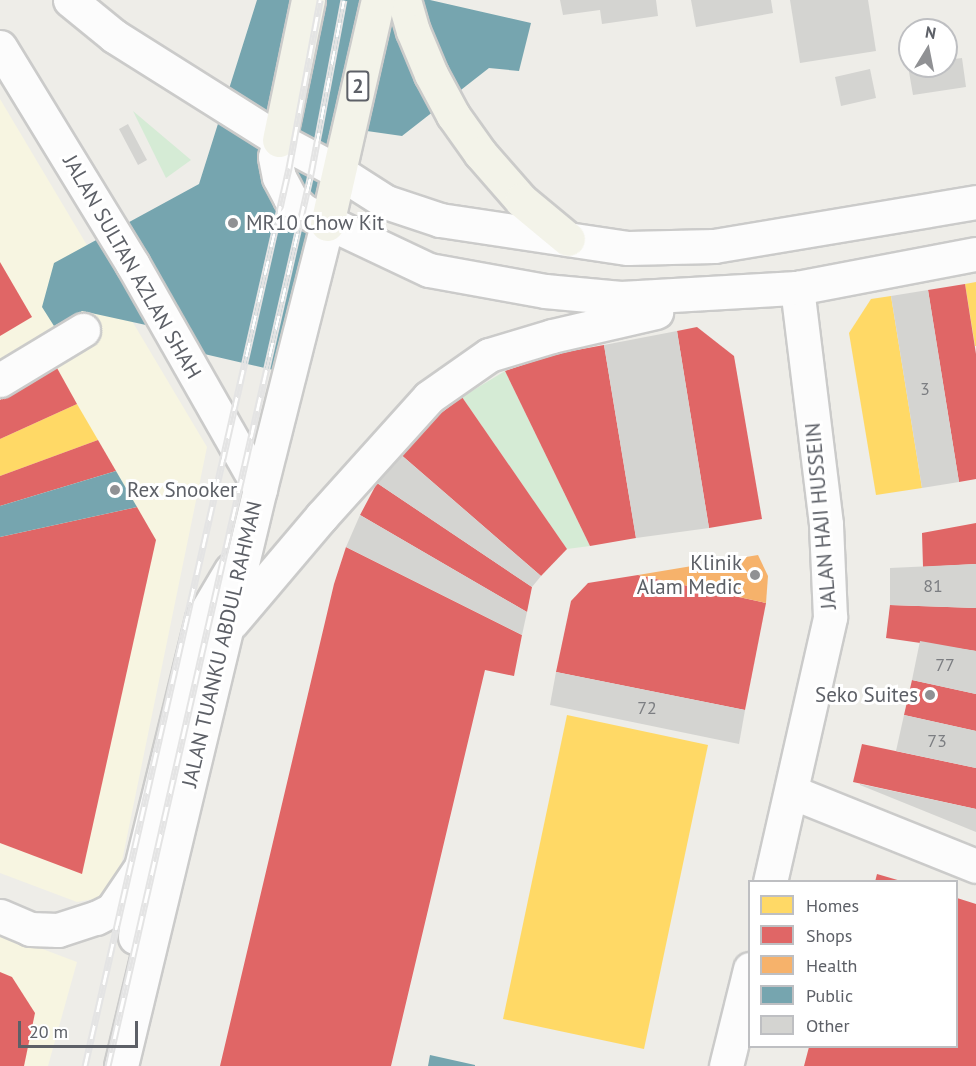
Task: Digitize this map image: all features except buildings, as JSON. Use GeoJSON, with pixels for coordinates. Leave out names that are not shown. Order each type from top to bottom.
{"type":"FeatureCollection","features":[{"type":"Feature","properties":{"kind":"main road"},"geometry":{"type":"LineString","coordinates":[[69,0],[114,36],[279,140],[339,172],[386,202],[440,220],[628,248],[714,246],[976,202]]}},
{"type":"Feature","properties":{"kind":"main road"},"geometry":{"type":"LineString","coordinates":[[308,0],[275,157],[279,177],[290,198],[304,212],[429,270],[545,291],[621,298],[797,288]]}},
{"type":"Feature","properties":{"kind":"main road","name":"2"},"geometry":{"type":"LineString","coordinates":[[327,224],[378,0]]}},
{"type":"Feature","properties":{"kind":"main road"},"geometry":{"type":"LineString","coordinates":[[404,0],[426,63],[453,115],[480,153],[521,200],[568,239]]}},
{"type":"Feature","properties":{"kind":"main road","name":"JALAN SULTAN AZLAN SHAH"},"geometry":{"type":"LineString","coordinates":[[0,47],[133,265],[260,489]]}},
{"type":"Feature","properties":{"kind":"main road","name":"JALAN TUANKU ABDUL RAHMAN"},"geometry":{"type":"LineString","coordinates":[[123,1054],[260,489],[327,224]]}},
{"type":"Feature","properties":{"kind":"main road"},"geometry":{"type":"LineString","coordinates":[[227,628],[321,517],[429,397],[489,355],[552,336],[633,316],[976,254]]}},
{"type":"Feature","properties":{"kind":"main road","name":"JALAN HAJI HUSSEIN"},"geometry":{"type":"LineString","coordinates":[[770,880],[830,617],[826,524],[797,288]]}},
{"type":"Feature","properties":{"kind":"main road"},"geometry":{"type":"LineString","coordinates":[[0,380],[82,330]]}},
{"type":"Feature","properties":{"kind":"main road"},"geometry":{"type":"LineString","coordinates":[[123,1054],[141,867],[202,619],[247,542]]}},
{"type":"Feature","properties":{"kind":"main road"},"geometry":{"type":"LineString","coordinates":[[792,792],[976,866]]}},
{"type":"Feature","properties":{"kind":"main road"},"geometry":{"type":"LineString","coordinates":[[0,916],[30,929],[58,930],[96,918],[112,910],[141,867]]}},
{"type":"Feature","properties":{"kind":"main road"},"geometry":{"type":"LineString","coordinates":[[726,1066],[748,977]]}},
{"type":"Feature","properties":{"kind":"shaded area"},"geometry":{"type":"Polygon","coordinates":[[[0,99],[207,447],[115,895],[77,902],[0,873],[0,99]]]}},
{"type":"Feature","properties":{"kind":"shaded area"},"geometry":{"type":"Polygon","coordinates":[[[0,933],[77,962],[48,1066],[0,1066],[0,933]]]}},
{"type":"Feature","properties":{"kind":"green space"},"geometry":{"type":"Polygon","coordinates":[[[133,111],[191,160],[166,178],[133,111]]]}},
{"type":"Feature","properties":{"kind":"green space"},"geometry":{"type":"Polygon","coordinates":[[[505,371],[590,546],[567,549],[462,397],[505,371]]]}},
{"type":"Feature","properties":{"kind":"railway"},"geometry":{"type":"LineString","coordinates":[[85,1066],[289,168],[320,0]]}},
{"type":"Feature","properties":{"kind":"railway"},"geometry":{"type":"LineString","coordinates":[[108,1066],[311,174],[344,0]]}},
{"type":"Feature","properties":{"kind":"place","name":"MR10 Chow Kit"},"geometry":{"type":"Point","coordinates":[233,223]}},
{"type":"Feature","properties":{"kind":"place","name":"Rex Snooker"},"geometry":{"type":"Point","coordinates":[115,490]}},
{"type":"Feature","properties":{"kind":"place","name":"Klinik Alam Medic"},"geometry":{"type":"Point","coordinates":[755,575]}},
{"type":"Feature","properties":{"kind":"place","name":"Seko Suites"},"geometry":{"type":"Point","coordinates":[930,695]}}]}
